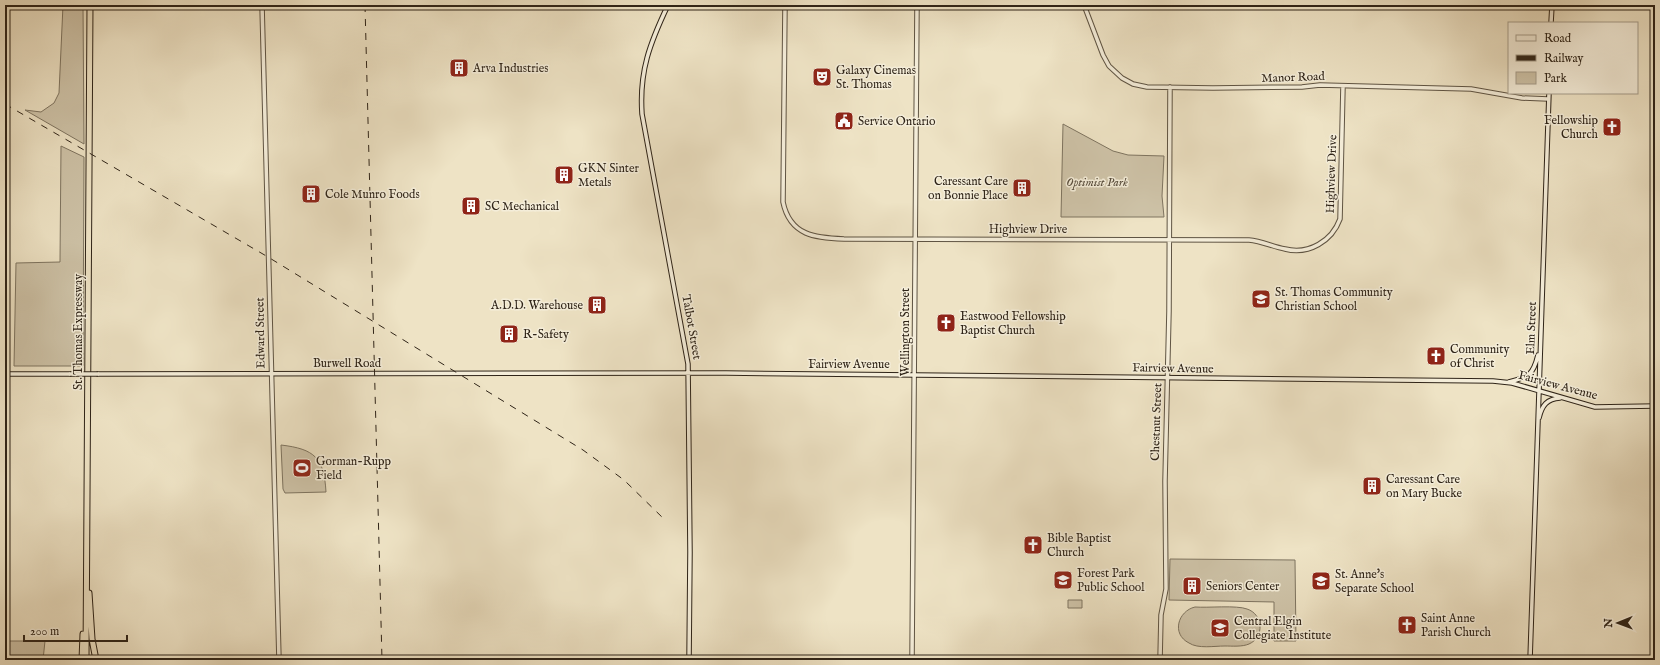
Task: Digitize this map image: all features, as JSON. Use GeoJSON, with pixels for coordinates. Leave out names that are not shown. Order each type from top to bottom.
{"type":"FeatureCollection","features":[{"type":"Feature","properties":{"kind":"highway","name":"St. Thomas Expressway"},"geometry":{"type":"LineString","coordinates":[[86,660],[90,5]]}},
{"type":"Feature","properties":{"kind":"highway"},"geometry":{"type":"LineString","coordinates":[[87,512],[90,607],[96,660]]}},
{"type":"Feature","properties":{"kind":"highway"},"geometry":{"type":"LineString","coordinates":[[82,660],[83,627],[86,609]]}},
{"type":"Feature","properties":{"kind":"street","name":"Edward Street"},"geometry":{"type":"LineString","coordinates":[[262,5],[279,660]]}},
{"type":"Feature","properties":{"kind":"street","name":"Talbot Street"},"geometry":{"type":"LineString","coordinates":[[668,5],[654,34],[646,58],[643,72],[641,100],[642,114],[687,352],[690,660]]}},
{"type":"Feature","properties":{"kind":"street","name":"Highview Drive"},"geometry":{"type":"LineString","coordinates":[[785,5],[784,206],[790,219],[799,230],[817,237],[915,239],[1252,240],[1296,251],[1316,246],[1328,238],[1337,226],[1341,212],[1344,86]]}},
{"type":"Feature","properties":{"kind":"street","name":"Wellington Street"},"geometry":{"type":"LineString","coordinates":[[912,660],[917,5]]}},
{"type":"Feature","properties":{"kind":"street","name":"Manor Road"},"geometry":{"type":"LineString","coordinates":[[1084,5],[1103,55],[1109,66],[1127,82],[1140,86],[1298,87],[1320,85],[1470,89],[1522,98],[1548,99]]}},
{"type":"Feature","properties":{"kind":"street"},"geometry":{"type":"LineString","coordinates":[[1551,22],[1552,5]]}},
{"type":"Feature","properties":{"kind":"street","name":"Chestnut Street"},"geometry":{"type":"LineString","coordinates":[[1160,660],[1160,615],[1166,589],[1165,481],[1170,87]]}},
{"type":"Feature","properties":{"kind":"street","name":"Elm Street"},"geometry":{"type":"LineString","coordinates":[[1530,660],[1549,94]]}},
{"type":"Feature","properties":{"kind":"street"},"geometry":{"type":"LineString","coordinates":[[1508,383],[1525,378],[1531,374],[1540,348]]}},
{"type":"Feature","properties":{"kind":"street","name":"Burwell Road"},"geometry":{"type":"LineString","coordinates":[[5,374],[688,373]]}},
{"type":"Feature","properties":{"kind":"street","name":"Fairview Avenue"},"geometry":{"type":"LineString","coordinates":[[688,373],[914,374],[1496,381],[1538,390],[1595,407],[1655,406]]}},
{"type":"Feature","properties":{"kind":"street"},"geometry":{"type":"LineString","coordinates":[[1537,426],[1541,411],[1547,401],[1556,398],[1563,398]]}},
{"type":"Feature","properties":{"kind":"green space"},"geometry":{"type":"Polygon","coordinates":[[[63,5],[83,5],[84,144],[25,110],[41,112],[54,103],[59,93],[63,5]]]}},
{"type":"Feature","properties":{"kind":"green space","name":"Optimist Park"},"geometry":{"type":"Polygon","coordinates":[[[1063,124],[1113,151],[1128,155],[1164,156],[1162,196],[1164,217],[1061,217],[1063,124]]]}},
{"type":"Feature","properties":{"kind":"green space"},"geometry":{"type":"Polygon","coordinates":[[[61,146],[84,157],[83,366],[14,366],[16,263],[60,262],[61,146]]]}},
{"type":"Feature","properties":{"kind":"green space","name":"Gorman-Rupp Field"},"geometry":{"type":"Polygon","coordinates":[[[281,445],[302,449],[316,457],[323,471],[326,492],[285,493],[283,489],[281,445]]]}},
{"type":"Feature","properties":{"kind":"green space"},"geometry":{"type":"Polygon","coordinates":[[[1170,559],[1295,560],[1296,641],[1274,641],[1274,602],[1169,600],[1170,559]]]}},
{"type":"Feature","properties":{"kind":"green space"},"geometry":{"type":"Polygon","coordinates":[[[1068,600],[1082,600],[1082,608],[1068,608],[1068,600]]]}},
{"type":"Feature","properties":{"kind":"green space"},"geometry":{"type":"Polygon","coordinates":[[[1195,607],[1236,607],[1247,609],[1259,620],[1260,631],[1258,636],[1254,641],[1243,646],[1206,647],[1193,645],[1183,639],[1180,634],[1179,623],[1184,613],[1195,607]]]}},
{"type":"Feature","properties":{"kind":"green space"},"geometry":{"type":"Polygon","coordinates":[[[5,641],[45,641],[43,660],[5,660],[5,641]]]}},
{"type":"Feature","properties":{"kind":"railway"},"geometry":{"type":"LineString","coordinates":[[365,5],[382,660]]}},
{"type":"Feature","properties":{"kind":"railway"},"geometry":{"type":"LineString","coordinates":[[5,104],[268,257],[583,450],[624,480],[665,520]]}},
{"type":"Feature","properties":{"kind":"place","name":"Arva Industries"},"geometry":{"type":"Point","coordinates":[459,68]}},
{"type":"Feature","properties":{"kind":"place","name":"Galaxy Cinemas St. Thomas"},"geometry":{"type":"Point","coordinates":[822,77]}},
{"type":"Feature","properties":{"kind":"place","name":"Service Ontario"},"geometry":{"type":"Point","coordinates":[844,121]}},
{"type":"Feature","properties":{"kind":"place","name":"Fellowship Church"},"geometry":{"type":"Point","coordinates":[1612,127]}},
{"type":"Feature","properties":{"kind":"place","name":"GKN Sinter Metals"},"geometry":{"type":"Point","coordinates":[564,175]}},
{"type":"Feature","properties":{"kind":"place","name":"Caressant Care on Bonnie Place"},"geometry":{"type":"Point","coordinates":[1022,188]}},
{"type":"Feature","properties":{"kind":"place","name":"Cole Munro Foods"},"geometry":{"type":"Point","coordinates":[311,194]}},
{"type":"Feature","properties":{"kind":"place","name":"SC Mechanical"},"geometry":{"type":"Point","coordinates":[471,206]}},
{"type":"Feature","properties":{"kind":"place","name":"St. Thomas Community Christian School"},"geometry":{"type":"Point","coordinates":[1261,299]}},
{"type":"Feature","properties":{"kind":"place","name":"A.D.D. Warehouse"},"geometry":{"type":"Point","coordinates":[597,305]}},
{"type":"Feature","properties":{"kind":"place","name":"Eastwood Fellowship Baptist Church"},"geometry":{"type":"Point","coordinates":[946,323]}},
{"type":"Feature","properties":{"kind":"place","name":"R-Safety"},"geometry":{"type":"Point","coordinates":[509,334]}},
{"type":"Feature","properties":{"kind":"place","name":"Community of Christ"},"geometry":{"type":"Point","coordinates":[1436,356]}},
{"type":"Feature","properties":{"kind":"place","name":"Gorman-Rupp Field"},"geometry":{"type":"Point","coordinates":[302,468]}},
{"type":"Feature","properties":{"kind":"place","name":"Caressant Care on Mary Bucke"},"geometry":{"type":"Point","coordinates":[1372,486]}},
{"type":"Feature","properties":{"kind":"place","name":"Bible Baptist Church"},"geometry":{"type":"Point","coordinates":[1033,545]}},
{"type":"Feature","properties":{"kind":"place","name":"Forest Park Public School"},"geometry":{"type":"Point","coordinates":[1063,580]}},
{"type":"Feature","properties":{"kind":"place","name":"St. Anne's Separate School"},"geometry":{"type":"Point","coordinates":[1321,581]}},
{"type":"Feature","properties":{"kind":"place","name":"Seniors Center"},"geometry":{"type":"Point","coordinates":[1192,586]}},
{"type":"Feature","properties":{"kind":"place","name":"Saint Anne Parish Church"},"geometry":{"type":"Point","coordinates":[1407,625]}},
{"type":"Feature","properties":{"kind":"place","name":"Central Elgin Collegiate Institute"},"geometry":{"type":"Point","coordinates":[1220,628]}}]}
